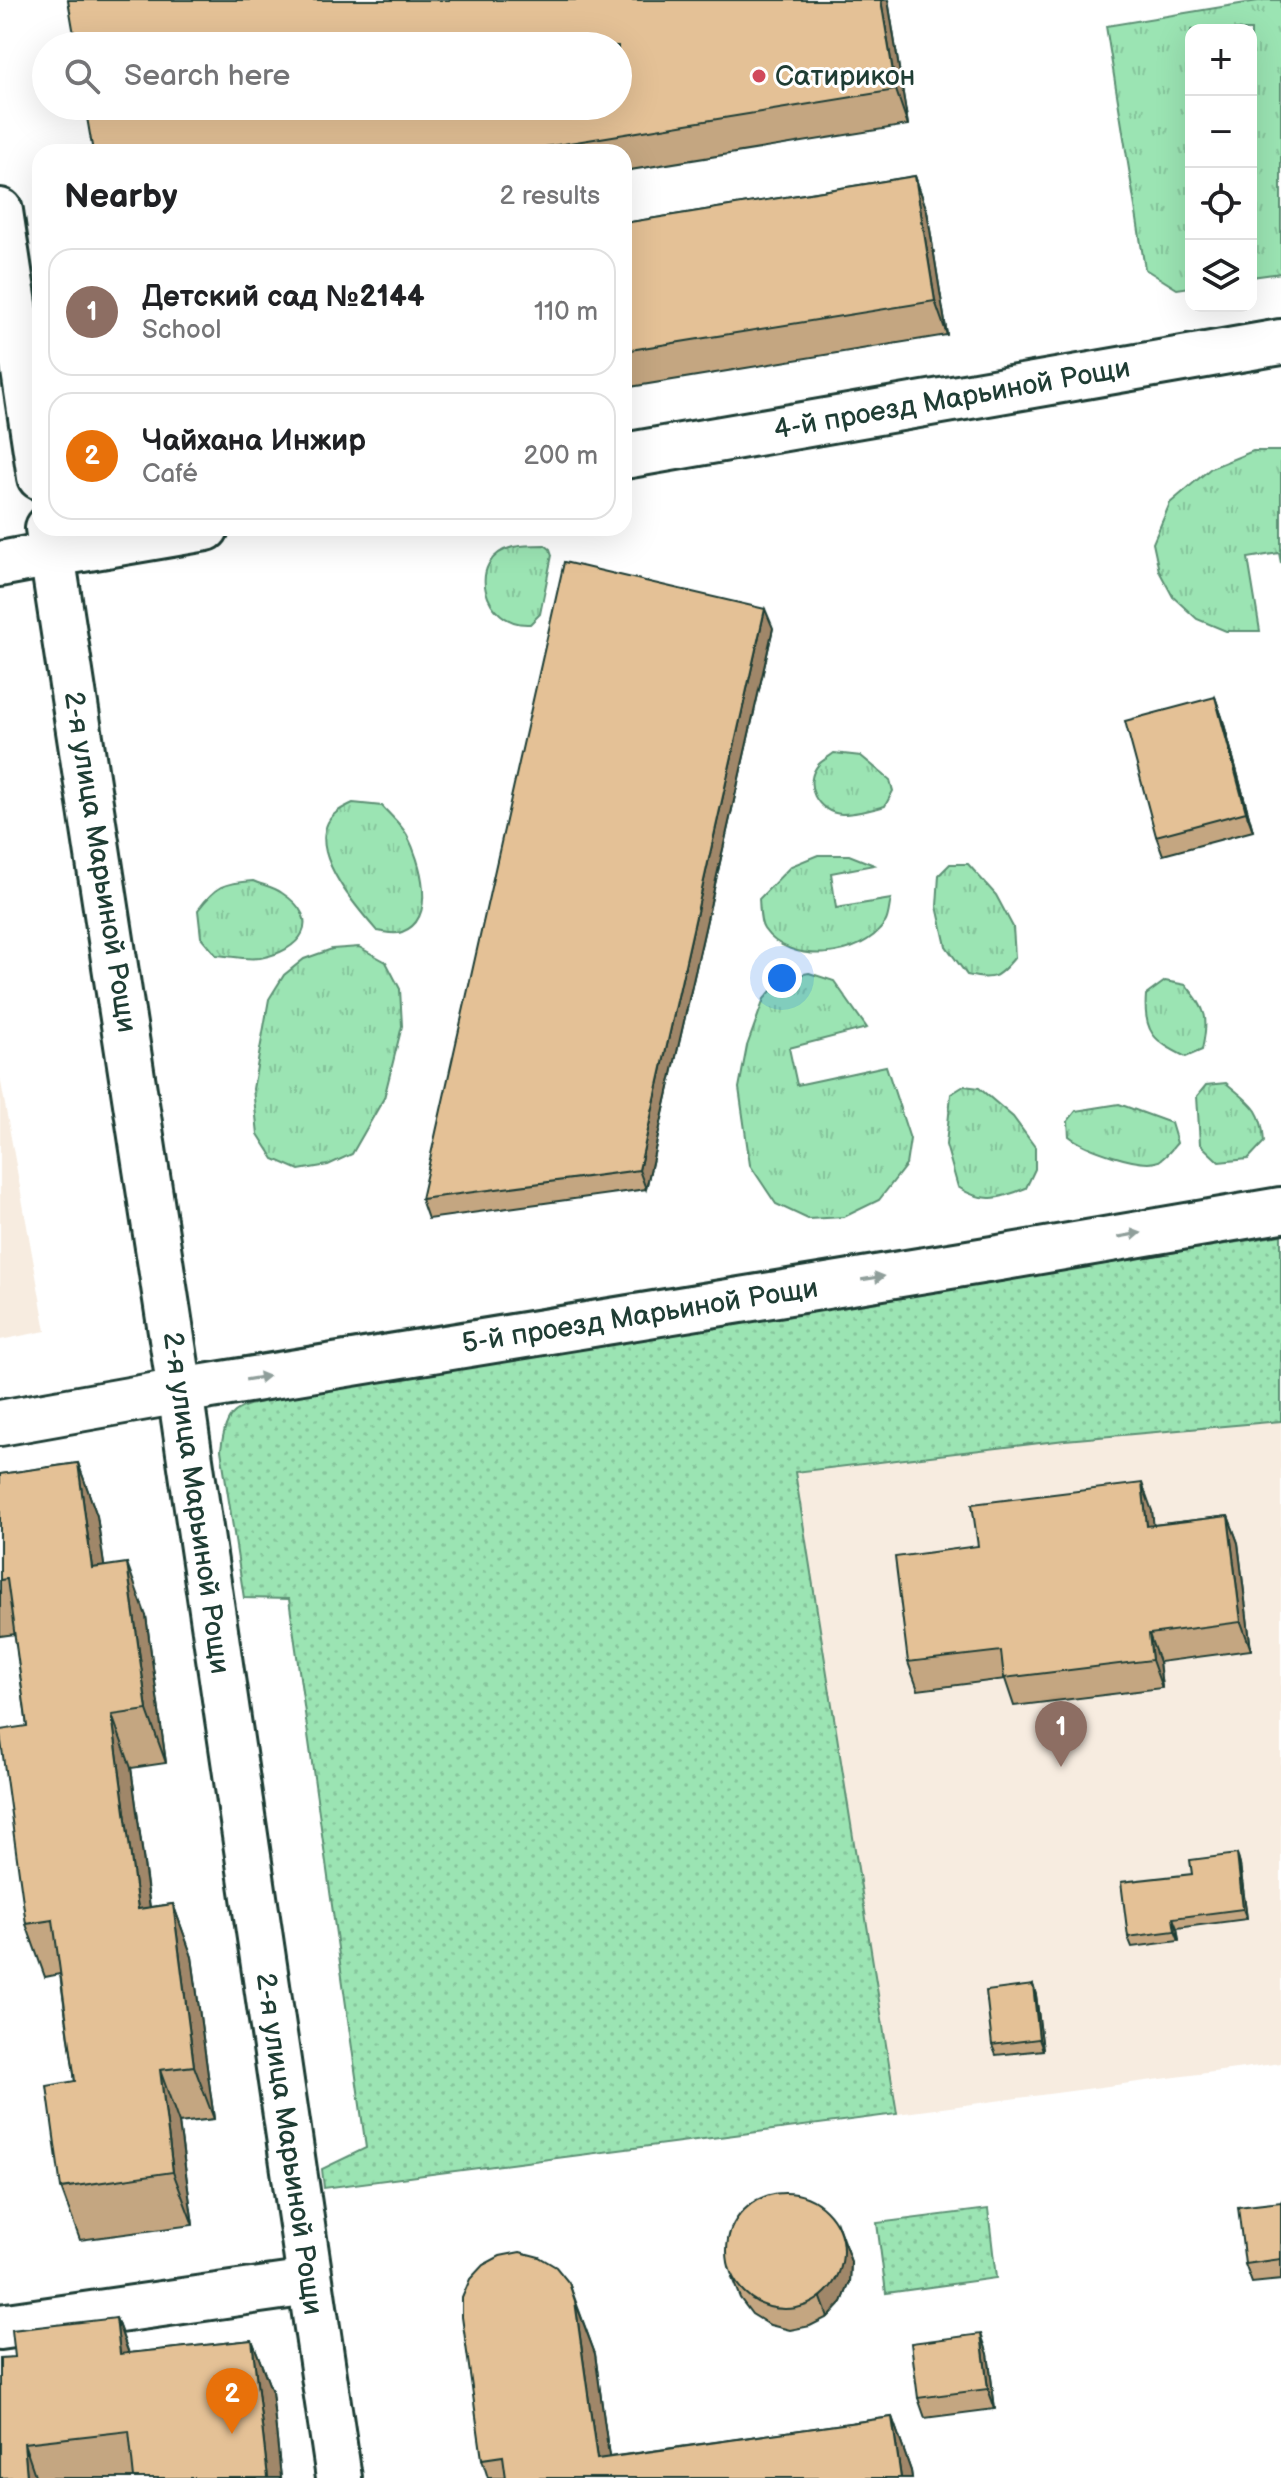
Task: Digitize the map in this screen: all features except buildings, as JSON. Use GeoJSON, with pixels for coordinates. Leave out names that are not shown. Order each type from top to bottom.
{"type":"FeatureCollection","features":[{"type":"Feature","properties":{"kind":"street"},"geometry":{"type":"LineString","coordinates":[[0,211],[32,424]]}},
{"type":"Feature","properties":{"kind":"street","name":"4-й проезд Марьиной Рощи"},"geometry":{"type":"LineString","coordinates":[[632,455],[1281,342]]}},
{"type":"Feature","properties":{"kind":"street"},"geometry":{"type":"LineString","coordinates":[[0,564],[50,541],[110,536]]}},
{"type":"Feature","properties":{"kind":"street","name":"2-я улица Марьиной Рощи"},"geometry":{"type":"LineString","coordinates":[[50,541],[180,1391],[339,2478]]}},
{"type":"Feature","properties":{"kind":"street","name":"5-й проезд Марьиной Рощи"},"geometry":{"type":"LineString","coordinates":[[0,1423],[1281,1210]]}},
{"type":"Feature","properties":{"kind":"street"},"geometry":{"type":"LineString","coordinates":[[0,2327],[309,2283]]}},
{"type":"Feature","properties":{"kind":"shaded area"},"geometry":{"type":"Polygon","coordinates":[[[0,1077],[46,1331],[0,1340],[0,1077]]]}},
{"type":"Feature","properties":{"kind":"shaded area"},"geometry":{"type":"Polygon","coordinates":[[[1281,1421],[1281,2063],[897,2114],[795,1472],[1065,1440],[1281,1421]]]}},
{"type":"Feature","properties":{"kind":"green space"},"geometry":{"type":"Polygon","coordinates":[[[1264,0],[1281,0],[1281,273],[1257,276],[1257,24],[1185,24],[1185,288],[1177,289],[1145,269],[1106,26],[1264,0]]]}},
{"type":"Feature","properties":{"kind":"green space"},"geometry":{"type":"Polygon","coordinates":[[[1253,451],[1281,451],[1281,563],[1279,553],[1248,558],[1260,631],[1226,631],[1197,619],[1173,597],[1159,571],[1153,543],[1170,503],[1211,468],[1253,451]]]}},
{"type":"Feature","properties":{"kind":"green space"},"geometry":{"type":"Polygon","coordinates":[[[545,545],[552,555],[540,614],[530,624],[514,622],[501,615],[491,604],[485,577],[489,564],[498,554],[513,547],[545,545]]]}},
{"type":"Feature","properties":{"kind":"green space"},"geometry":{"type":"Polygon","coordinates":[[[834,753],[861,756],[890,780],[893,791],[885,806],[842,814],[819,803],[812,788],[814,772],[834,753]]]}},
{"type":"Feature","properties":{"kind":"green space"},"geometry":{"type":"Polygon","coordinates":[[[353,803],[382,806],[402,827],[417,859],[423,902],[420,915],[413,925],[402,932],[377,931],[359,910],[332,868],[324,840],[326,827],[330,818],[353,803]]]}},
{"type":"Feature","properties":{"kind":"green space"},"geometry":{"type":"Polygon","coordinates":[[[818,855],[849,855],[874,865],[831,873],[836,908],[891,899],[886,921],[874,935],[843,950],[807,953],[775,941],[764,929],[759,899],[791,866],[818,855]]]}},
{"type":"Feature","properties":{"kind":"green space"},"geometry":{"type":"Polygon","coordinates":[[[950,864],[968,864],[996,895],[1013,927],[1015,957],[994,976],[983,978],[967,975],[946,946],[937,906],[939,875],[950,864]]]}},
{"type":"Feature","properties":{"kind":"green space"},"geometry":{"type":"Polygon","coordinates":[[[253,881],[279,891],[295,904],[302,914],[302,933],[286,949],[260,958],[216,955],[201,937],[198,910],[221,887],[253,881]]]}},
{"type":"Feature","properties":{"kind":"green space"},"geometry":{"type":"Polygon","coordinates":[[[359,947],[386,962],[400,989],[402,1026],[384,1098],[352,1154],[328,1165],[299,1170],[274,1159],[258,1134],[253,1089],[269,999],[284,975],[304,959],[332,949],[359,947]]]}},
{"type":"Feature","properties":{"kind":"green space"},"geometry":{"type":"Polygon","coordinates":[[[809,973],[834,981],[867,1028],[789,1048],[797,1085],[886,1066],[910,1139],[906,1165],[879,1200],[844,1217],[808,1219],[776,1204],[750,1165],[739,1088],[747,1046],[764,999],[782,978],[809,973]]]}},
{"type":"Feature","properties":{"kind":"green space"},"geometry":{"type":"Polygon","coordinates":[[[1165,981],[1186,985],[1202,1008],[1206,1022],[1202,1050],[1186,1057],[1158,1040],[1146,1018],[1146,995],[1165,981]]]}},
{"type":"Feature","properties":{"kind":"green space"},"geometry":{"type":"Polygon","coordinates":[[[1226,1083],[1258,1114],[1264,1142],[1248,1159],[1219,1162],[1200,1144],[1197,1096],[1206,1085],[1226,1083]]]}},
{"type":"Feature","properties":{"kind":"green space"},"geometry":{"type":"Polygon","coordinates":[[[964,1086],[979,1088],[1013,1117],[1035,1147],[1035,1169],[1026,1188],[1008,1195],[983,1198],[958,1187],[946,1145],[951,1094],[964,1086]]]}},
{"type":"Feature","properties":{"kind":"green space"},"geometry":{"type":"Polygon","coordinates":[[[1119,1104],[1171,1123],[1177,1143],[1159,1161],[1151,1163],[1127,1160],[1099,1151],[1069,1136],[1068,1121],[1076,1111],[1119,1104]]]}},
{"type":"Feature","properties":{"kind":"green space"},"geometry":{"type":"Polygon","coordinates":[[[1281,1235],[1281,1421],[1065,1440],[795,1472],[897,2114],[324,2188],[322,2169],[366,2148],[289,1599],[244,1598],[221,1450],[226,1425],[235,1412],[251,1404],[276,1399],[1281,1235]]]}},
{"type":"Feature","properties":{"kind":"green space"},"geometry":{"type":"Polygon","coordinates":[[[988,2209],[996,2278],[886,2293],[877,2223],[988,2209]]]}},
{"type":"Feature","properties":{"kind":"place","name":"Сатирикон"},"geometry":{"type":"Point","coordinates":[759,76]}},
{"type":"Feature","properties":{"kind":"place","name":"Детский сад №2144"},"geometry":{"type":"Point","coordinates":[1061,1767]}},
{"type":"Feature","properties":{"kind":"place","name":"Чайхана Инжир"},"geometry":{"type":"Point","coordinates":[232,2434]}}]}
